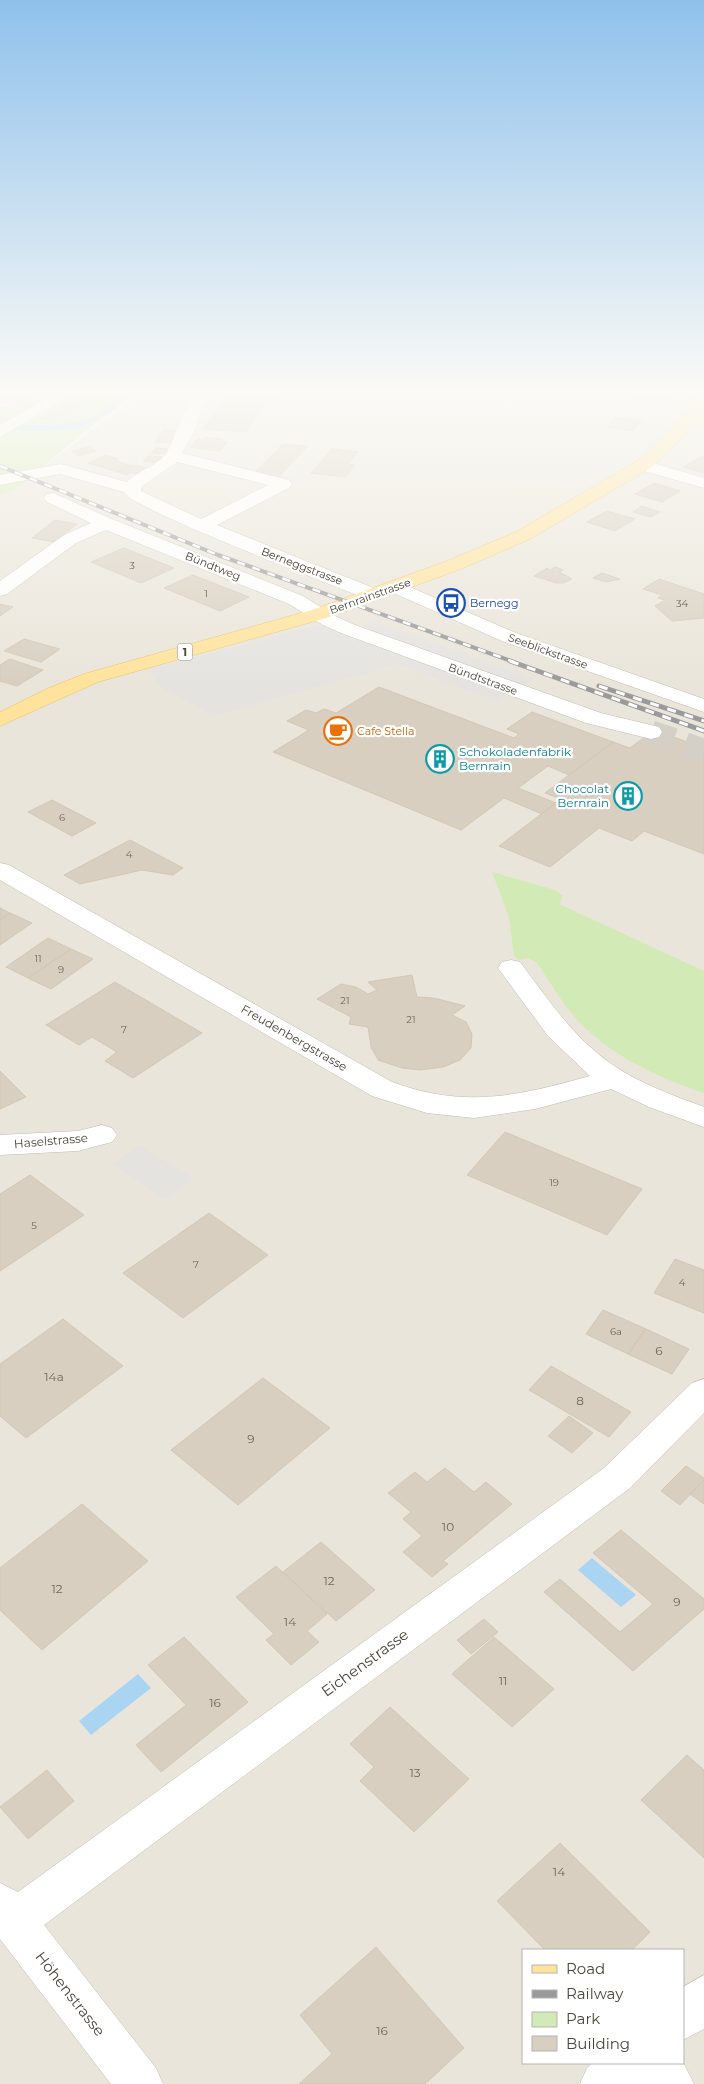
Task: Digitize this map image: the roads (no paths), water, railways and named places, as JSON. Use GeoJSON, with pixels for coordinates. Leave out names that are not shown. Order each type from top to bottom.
{"type":"FeatureCollection","features":[{"type":"Feature","properties":{"kind":"main road","name":"Bernrainstrasse"},"geometry":{"type":"LineString","coordinates":[[0,720],[91,678],[319,614],[454,566],[524,535],[598,491]]}},
{"type":"Feature","properties":{"kind":"street","name":"Berneggstrasse"},"geometry":{"type":"LineString","coordinates":[[132,491],[135,496],[202,526],[374,595]]}},
{"type":"Feature","properties":{"kind":"street"},"geometry":{"type":"LineString","coordinates":[[202,526],[269,491]]}},
{"type":"Feature","properties":{"kind":"street","name":"Bündtweg"},"geometry":{"type":"LineString","coordinates":[[53,498],[106,523],[296,600],[319,614]]}},
{"type":"Feature","properties":{"kind":"street"},"geometry":{"type":"LineString","coordinates":[[0,590],[70,538],[106,523]]}},
{"type":"Feature","properties":{"kind":"street","name":"Seeblickstrasse"},"geometry":{"type":"LineString","coordinates":[[396,587],[438,609],[482,628],[704,706]]}},
{"type":"Feature","properties":{"kind":"street","name":"Bündtstrasse"},"geometry":{"type":"LineString","coordinates":[[319,614],[348,629],[517,691],[594,718],[651,732]]}},
{"type":"Feature","properties":{"kind":"street","name":"Freudenbergstrasse"},"geometry":{"type":"LineString","coordinates":[[0,870],[382,1089],[413,1100],[458,1108],[496,1106],[614,1079]]}},
{"type":"Feature","properties":{"kind":"street"},"geometry":{"type":"LineString","coordinates":[[511,968],[556,1028],[576,1049],[614,1079],[660,1101],[704,1117]]}},
{"type":"Feature","properties":{"kind":"street","name":"Haselstrasse"},"geometry":{"type":"LineString","coordinates":[[0,1145],[78,1140],[102,1135]]}},
{"type":"Feature","properties":{"kind":"street","name":"Eichenstrasse"},"geometry":{"type":"LineString","coordinates":[[7,1912],[617,1478],[704,1392]]}},
{"type":"Feature","properties":{"kind":"street","name":"Höhenstrasse"},"geometry":{"type":"LineString","coordinates":[[7,1912],[140,2084]]}},
{"type":"Feature","properties":{"kind":"street"},"geometry":{"type":"LineString","coordinates":[[684,2016],[704,1998]]}},
{"type":"Feature","properties":{"kind":"street"},"geometry":{"type":"LineString","coordinates":[[603,2084],[628,2064]]}},
{"type":"Feature","properties":{"kind":"street"},"geometry":{"type":"LineString","coordinates":[[654,2064],[671,2084]]}},
{"type":"Feature","properties":{"kind":"water"},"geometry":{"type":"Polygon","coordinates":[[[592,1558],[636,1595],[621,1607],[578,1570],[592,1558]]]}},
{"type":"Feature","properties":{"kind":"water"},"geometry":{"type":"Polygon","coordinates":[[[138,1674],[151,1688],[91,1735],[79,1721],[138,1674]]]}},
{"type":"Feature","properties":{"kind":"tunnel"},"geometry":{"type":"LineString","coordinates":[[651,732],[704,751]]}},
{"type":"Feature","properties":{"kind":"railway"},"geometry":{"type":"LineString","coordinates":[[62,491],[218,555],[514,662]]}},
{"type":"Feature","properties":{"kind":"railway"},"geometry":{"type":"LineString","coordinates":[[510,661],[704,731]]}},
{"type":"Feature","properties":{"kind":"railway"},"geometry":{"type":"LineString","coordinates":[[599,686],[704,721]]}},
{"type":"Feature","properties":{"kind":"place","name":"Bernegg"},"geometry":{"type":"Point","coordinates":[451,603]}},
{"type":"Feature","properties":{"kind":"place","name":"Cafe Stella"},"geometry":{"type":"Point","coordinates":[338,731]}},
{"type":"Feature","properties":{"kind":"place","name":"Schokoladenfabrik Bernrain"},"geometry":{"type":"Point","coordinates":[440,759]}},
{"type":"Feature","properties":{"kind":"place","name":"Chocolat Bernrain"},"geometry":{"type":"Point","coordinates":[628,796]}}]}
